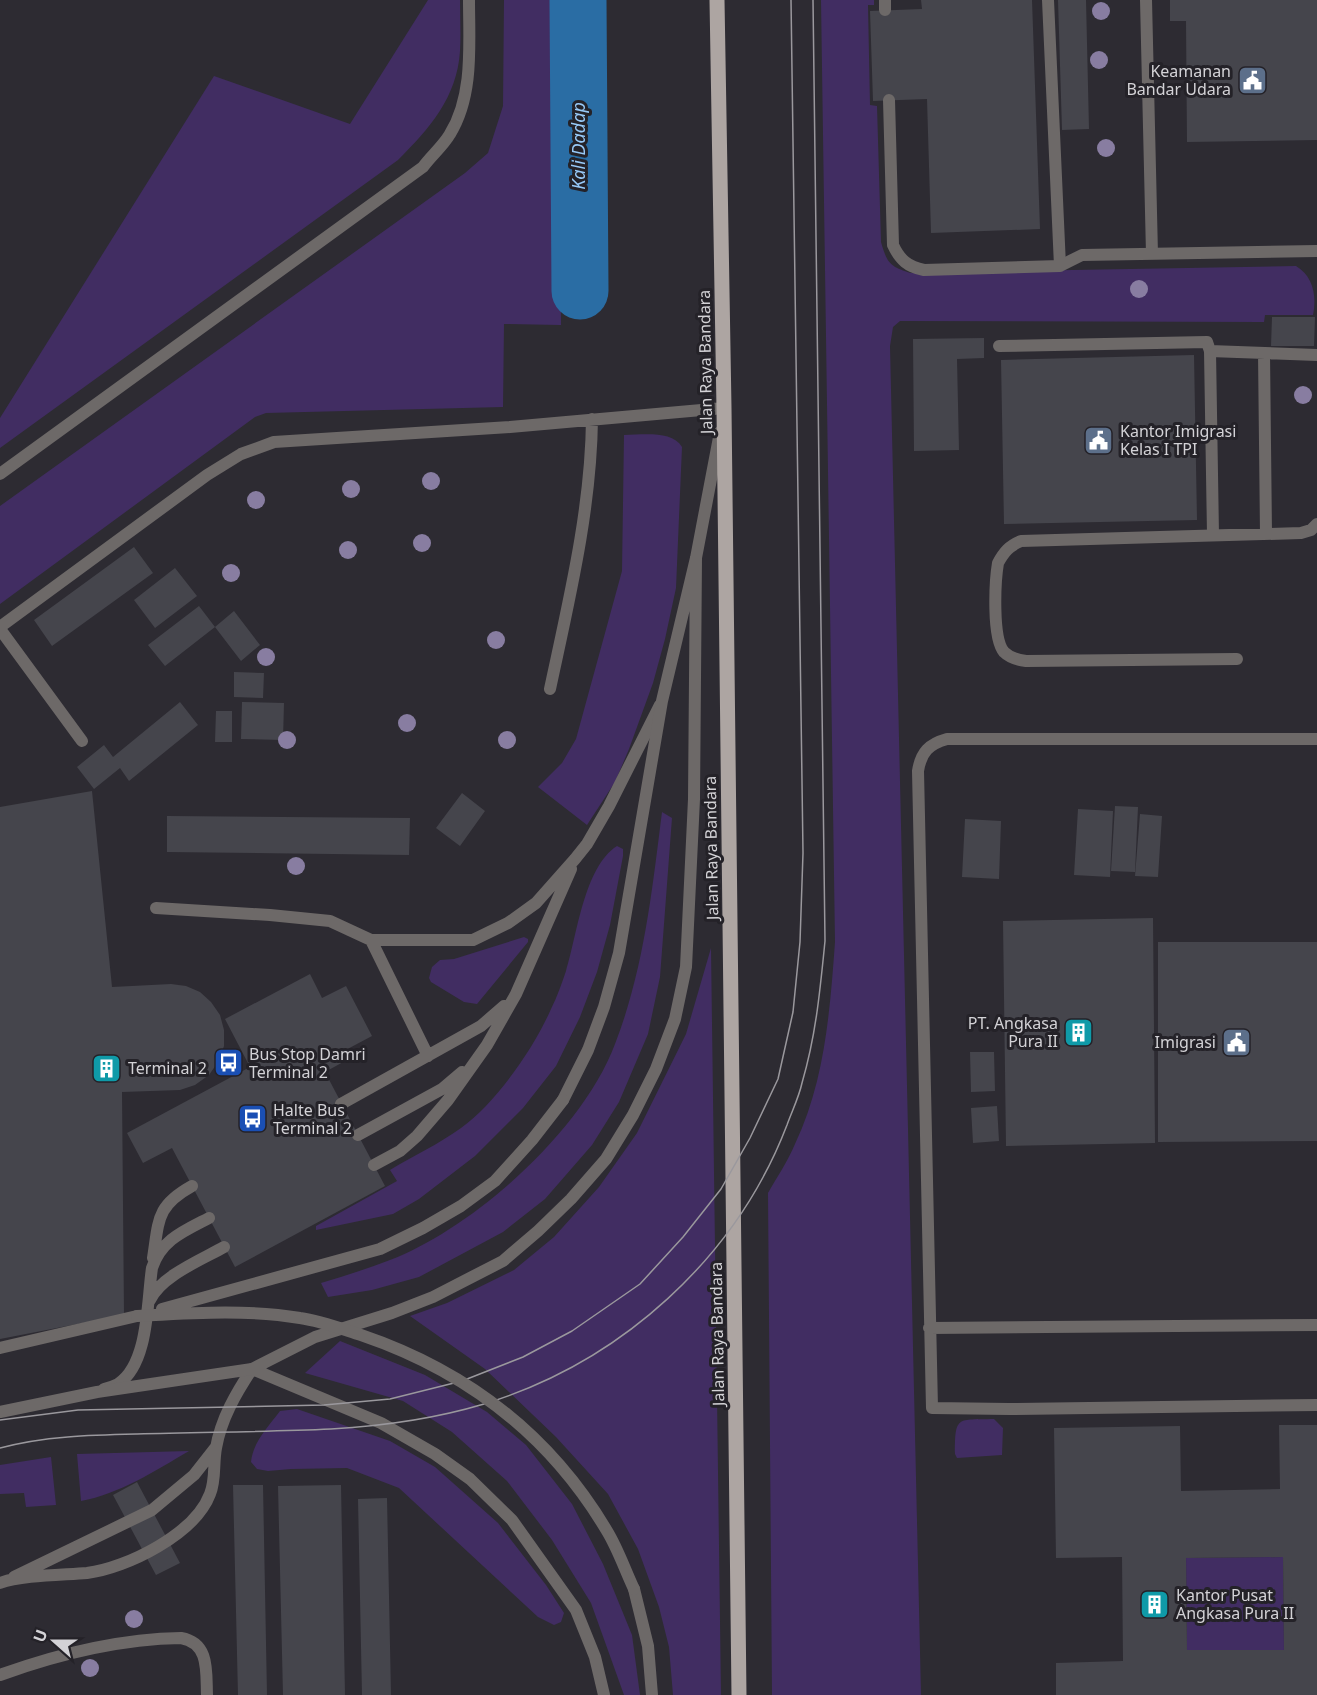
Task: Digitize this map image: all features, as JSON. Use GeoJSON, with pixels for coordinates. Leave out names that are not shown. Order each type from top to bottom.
{"type":"FeatureCollection","features":[{"type":"Feature","properties":{"kind":"main road","name":"Jalan Raya Bandara"},"geometry":{"type":"LineString","coordinates":[[717,0],[739,1695]]}},
{"type":"Feature","properties":{"kind":"street"},"geometry":{"type":"LineString","coordinates":[[0,474],[423,166],[450,135],[465,98],[469,57],[469,0]]}},
{"type":"Feature","properties":{"kind":"street"},"geometry":{"type":"LineString","coordinates":[[1048,0],[1060,266]]}},
{"type":"Feature","properties":{"kind":"street"},"geometry":{"type":"LineString","coordinates":[[1146,0],[1152,254]]}},
{"type":"Feature","properties":{"kind":"street"},"geometry":{"type":"LineString","coordinates":[[889,100],[893,245],[898,257],[912,267],[924,270],[1060,266],[1082,255],[1317,252]]}},
{"type":"Feature","properties":{"kind":"street"},"geometry":{"type":"LineString","coordinates":[[999,346],[1207,342],[1210,351],[1213,534]]}},
{"type":"Feature","properties":{"kind":"street"},"geometry":{"type":"LineString","coordinates":[[1210,351],[1317,355]]}},
{"type":"Feature","properties":{"kind":"street"},"geometry":{"type":"LineString","coordinates":[[1264,353],[1266,534]]}},
{"type":"Feature","properties":{"kind":"street"},"geometry":{"type":"LineString","coordinates":[[0,1348],[137,1316],[380,1249],[461,1206],[495,1181],[532,1140],[563,1100],[588,1050],[604,1007],[619,953],[662,701],[696,558],[724,408],[510,427],[274,442],[241,454],[207,474],[0,628],[82,741]]}},
{"type":"Feature","properties":{"kind":"street"},"geometry":{"type":"LineString","coordinates":[[550,689],[583,525],[592,453],[592,419]]}},
{"type":"Feature","properties":{"kind":"street"},"geometry":{"type":"LineString","coordinates":[[1237,659],[1026,661],[1010,657],[1003,651],[997,634],[996,573],[998,563],[1011,545],[1021,541],[1300,533],[1311,530],[1317,525]]}},
{"type":"Feature","properties":{"kind":"street"},"geometry":{"type":"LineString","coordinates":[[0,1412],[98,1392],[252,1369],[315,1337],[392,1313],[433,1297],[503,1261],[571,1199],[606,1159],[633,1115],[656,1069],[675,1019],[686,966],[694,799],[696,558]]}},
{"type":"Feature","properties":{"kind":"street"},"geometry":{"type":"LineString","coordinates":[[156,908],[330,921],[371,940],[473,940],[508,923],[536,903],[587,844],[609,806],[662,701]]}},
{"type":"Feature","properties":{"kind":"street"},"geometry":{"type":"LineString","coordinates":[[1317,739],[947,739],[927,748],[920,758],[918,771],[932,1408],[1009,1410],[1317,1405]]}},
{"type":"Feature","properties":{"kind":"street"},"geometry":{"type":"LineString","coordinates":[[374,1165],[400,1151],[417,1136],[448,1100],[487,1045],[516,994],[575,859]]}},
{"type":"Feature","properties":{"kind":"street"},"geometry":{"type":"LineString","coordinates":[[371,940],[428,1056]]}},
{"type":"Feature","properties":{"kind":"street"},"geometry":{"type":"LineString","coordinates":[[341,1104],[481,1026],[516,994]]}},
{"type":"Feature","properties":{"kind":"street"},"geometry":{"type":"LineString","coordinates":[[358,1135],[442,1089],[487,1045]]}},
{"type":"Feature","properties":{"kind":"street"},"geometry":{"type":"LineString","coordinates":[[98,1392],[117,1384],[135,1363],[141,1348],[161,1213],[167,1203],[177,1194],[192,1186]]}},
{"type":"Feature","properties":{"kind":"street"},"geometry":{"type":"LineString","coordinates":[[152,1268],[163,1245],[173,1237],[209,1218]]}},
{"type":"Feature","properties":{"kind":"street"},"geometry":{"type":"LineString","coordinates":[[147,1306],[158,1287],[224,1247]]}},
{"type":"Feature","properties":{"kind":"street"},"geometry":{"type":"LineString","coordinates":[[137,1316],[216,1311],[302,1318],[384,1343],[423,1360],[465,1383],[511,1415],[547,1451],[578,1487],[608,1533],[634,1589],[648,1646],[652,1695]]}},
{"type":"Feature","properties":{"kind":"street"},"geometry":{"type":"LineString","coordinates":[[929,1328],[1317,1324]]}},
{"type":"Feature","properties":{"kind":"street"},"geometry":{"type":"LineString","coordinates":[[2,1582],[107,1568],[135,1558],[172,1537],[191,1521],[207,1502],[212,1489],[216,1447],[236,1394],[252,1369]]}},
{"type":"Feature","properties":{"kind":"street"},"geometry":{"type":"LineString","coordinates":[[252,1369],[381,1423],[435,1454],[470,1479],[512,1520],[576,1610],[595,1657],[604,1695]]}},
{"type":"Feature","properties":{"kind":"street"},"geometry":{"type":"LineString","coordinates":[[2,1582],[152,1509],[194,1475],[216,1447]]}},
{"type":"Feature","properties":{"kind":"street"},"geometry":{"type":"LineString","coordinates":[[0,1675],[71,1652],[130,1642],[181,1638],[189,1639],[197,1644],[203,1652],[207,1695]]}},
{"type":"Feature","properties":{"kind":"shaded area"},"geometry":{"type":"Polygon","coordinates":[[[428,0],[460,0],[458,68],[440,112],[398,160],[0,448],[0,418],[214,76],[350,124],[428,0]]]}},
{"type":"Feature","properties":{"kind":"shaded area"},"geometry":{"type":"Polygon","coordinates":[[[504,0],[559,0],[561,325],[504,324],[503,407],[266,413],[255,417],[0,604],[0,506],[465,173],[488,153],[503,106],[504,0]]]}},
{"type":"Feature","properties":{"kind":"shaded area"},"geometry":{"type":"Polygon","coordinates":[[[821,0],[874,0],[874,5],[868,5],[870,105],[877,106],[881,242],[890,263],[898,269],[911,273],[1296,266],[1310,281],[1314,294],[1313,315],[1265,315],[1264,322],[900,321],[893,327],[890,346],[921,1695],[772,1695],[768,1193],[786,1163],[805,1120],[820,1070],[828,1019],[835,942],[821,0]]]}},
{"type":"Feature","properties":{"kind":"shaded area"},"geometry":{"type":"Polygon","coordinates":[[[624,435],[664,436],[671,438],[682,447],[676,588],[653,683],[629,749],[615,782],[587,825],[538,787],[562,763],[576,739],[622,571],[624,435]]]}},
{"type":"Feature","properties":{"kind":"shaded area"},"geometry":{"type":"Polygon","coordinates":[[[662,812],[672,818],[660,977],[648,1034],[619,1102],[592,1145],[545,1199],[503,1232],[419,1277],[372,1290],[328,1297],[321,1283],[390,1260],[423,1245],[490,1200],[552,1141],[578,1109],[600,1077],[625,1016],[646,930],[662,812]]]}},
{"type":"Feature","properties":{"kind":"shaded area"},"geometry":{"type":"Polygon","coordinates":[[[617,846],[623,849],[623,856],[610,925],[597,972],[580,1017],[556,1066],[523,1108],[475,1156],[419,1199],[393,1214],[316,1230],[316,1226],[397,1181],[390,1170],[461,1128],[487,1104],[513,1074],[535,1041],[559,990],[589,886],[606,856],[617,846]]]}},
{"type":"Feature","properties":{"kind":"shaded area"},"geometry":{"type":"Polygon","coordinates":[[[524,937],[528,939],[528,942],[477,1004],[464,1002],[431,982],[429,978],[432,967],[440,960],[454,959],[524,937]]]}},
{"type":"Feature","properties":{"kind":"shaded area"},"geometry":{"type":"Polygon","coordinates":[[[711,948],[721,1695],[673,1695],[669,1647],[659,1607],[638,1549],[608,1494],[556,1437],[485,1369],[410,1316],[447,1303],[514,1270],[554,1237],[599,1187],[637,1133],[686,1034],[711,948]]]}},
{"type":"Feature","properties":{"kind":"shaded area"},"geometry":{"type":"Polygon","coordinates":[[[340,1341],[425,1375],[487,1412],[526,1445],[572,1504],[603,1564],[632,1635],[640,1695],[624,1695],[591,1603],[552,1540],[507,1481],[452,1432],[403,1401],[305,1373],[340,1341]]]}},
{"type":"Feature","properties":{"kind":"shaded area"},"geometry":{"type":"Polygon","coordinates":[[[297,1409],[390,1441],[435,1467],[498,1523],[546,1585],[564,1613],[561,1622],[554,1625],[538,1617],[399,1488],[347,1468],[268,1471],[257,1469],[251,1462],[252,1455],[262,1435],[280,1411],[297,1409]]]}},
{"type":"Feature","properties":{"kind":"shaded area"},"geometry":{"type":"Polygon","coordinates":[[[972,1419],[994,1419],[1003,1428],[1002,1455],[957,1458],[955,1454],[956,1432],[961,1422],[972,1419]]]}},
{"type":"Feature","properties":{"kind":"shaded area"},"geometry":{"type":"Polygon","coordinates":[[[189,1451],[123,1487],[81,1501],[77,1454],[189,1451]]]}},
{"type":"Feature","properties":{"kind":"shaded area"},"geometry":{"type":"Polygon","coordinates":[[[51,1457],[56,1505],[26,1507],[24,1493],[0,1494],[0,1465],[51,1457]]]}},
{"type":"Feature","properties":{"kind":"shaded area"},"geometry":{"type":"Polygon","coordinates":[[[1283,1557],[1284,1650],[1187,1650],[1186,1558],[1283,1557]]]}},
{"type":"Feature","properties":{"kind":"building"},"geometry":{"type":"Polygon","coordinates":[[[921,0],[1032,0],[1040,229],[931,233],[927,99],[873,101],[870,11],[922,9],[921,0]]]}},
{"type":"Feature","properties":{"kind":"building"},"geometry":{"type":"Polygon","coordinates":[[[1058,0],[1086,0],[1089,129],[1062,130],[1058,0]]]}},
{"type":"Feature","properties":{"kind":"building","name":"Keamanan Bandar Udara"},"geometry":{"type":"Polygon","coordinates":[[[1170,0],[1317,0],[1317,140],[1187,142],[1186,21],[1170,21],[1170,0]]]}},
{"type":"Feature","properties":{"kind":"building"},"geometry":{"type":"Polygon","coordinates":[[[1272,317],[1315,317],[1314,346],[1271,346],[1272,317]]]}},
{"type":"Feature","properties":{"kind":"building"},"geometry":{"type":"Polygon","coordinates":[[[984,338],[984,358],[957,359],[959,450],[914,451],[913,339],[984,338]]]}},
{"type":"Feature","properties":{"kind":"building","name":"Kantor Imigrasi Kelas I TPI"},"geometry":{"type":"Polygon","coordinates":[[[1194,355],[1197,520],[1004,524],[1001,360],[1194,355]]]}},
{"type":"Feature","properties":{"kind":"building"},"geometry":{"type":"Polygon","coordinates":[[[134,547],[153,573],[52,646],[34,620],[134,547]]]}},
{"type":"Feature","properties":{"kind":"building"},"geometry":{"type":"Polygon","coordinates":[[[175,568],[197,596],[155,628],[134,600],[175,568]]]}},
{"type":"Feature","properties":{"kind":"building"},"geometry":{"type":"Polygon","coordinates":[[[199,606],[215,627],[165,666],[148,645],[199,606]]]}},
{"type":"Feature","properties":{"kind":"building"},"geometry":{"type":"Polygon","coordinates":[[[234,611],[260,645],[241,661],[215,627],[234,611]]]}},
{"type":"Feature","properties":{"kind":"building"},"geometry":{"type":"Polygon","coordinates":[[[234,672],[264,673],[263,698],[234,697],[234,672]]]}},
{"type":"Feature","properties":{"kind":"building"},"geometry":{"type":"Polygon","coordinates":[[[180,702],[198,725],[129,781],[120,768],[94,789],[77,767],[104,745],[113,757],[180,702]]]}},
{"type":"Feature","properties":{"kind":"building"},"geometry":{"type":"Polygon","coordinates":[[[242,702],[284,703],[283,740],[241,739],[242,702]]]}},
{"type":"Feature","properties":{"kind":"building"},"geometry":{"type":"Polygon","coordinates":[[[216,711],[232,711],[232,742],[215,742],[216,711]]]}},
{"type":"Feature","properties":{"kind":"building","name":"Terminal 2"},"geometry":{"type":"Polygon","coordinates":[[[92,791],[112,987],[171,984],[186,986],[200,992],[220,1015],[224,1030],[224,1046],[218,1062],[209,1075],[195,1085],[180,1090],[122,1092],[124,1315],[0,1339],[0,807],[92,791]]]}},
{"type":"Feature","properties":{"kind":"building"},"geometry":{"type":"Polygon","coordinates":[[[462,793],[485,811],[460,846],[436,828],[462,793]]]}},
{"type":"Feature","properties":{"kind":"building"},"geometry":{"type":"Polygon","coordinates":[[[1115,806],[1138,807],[1135,872],[1111,871],[1115,806]]]}},
{"type":"Feature","properties":{"kind":"building"},"geometry":{"type":"Polygon","coordinates":[[[1078,809],[1113,811],[1110,877],[1074,875],[1078,809]]]}},
{"type":"Feature","properties":{"kind":"building"},"geometry":{"type":"Polygon","coordinates":[[[1140,814],[1162,816],[1158,877],[1135,876],[1140,814]]]}},
{"type":"Feature","properties":{"kind":"building"},"geometry":{"type":"Polygon","coordinates":[[[167,816],[410,818],[409,855],[167,852],[167,816]]]}},
{"type":"Feature","properties":{"kind":"building"},"geometry":{"type":"Polygon","coordinates":[[[965,819],[1001,821],[999,879],[962,877],[965,819]]]}},
{"type":"Feature","properties":{"kind":"building","name":"PT. Angkasa Pura II"},"geometry":{"type":"Polygon","coordinates":[[[1153,918],[1155,1143],[1006,1146],[1003,921],[1153,918]]]}},
{"type":"Feature","properties":{"kind":"building","name":"Imigrasi"},"geometry":{"type":"Polygon","coordinates":[[[1158,942],[1317,942],[1317,1141],[1158,1142],[1158,942]]]}},
{"type":"Feature","properties":{"kind":"building","name":"Halte Bus Terminal 2"},"geometry":{"type":"Polygon","coordinates":[[[310,974],[322,998],[346,986],[372,1036],[340,1053],[345,1061],[325,1072],[385,1186],[235,1267],[172,1148],[143,1163],[127,1133],[250,1067],[225,1019],[310,974]]]}},
{"type":"Feature","properties":{"kind":"building"},"geometry":{"type":"Polygon","coordinates":[[[970,1052],[994,1052],[995,1091],[971,1092],[970,1052]]]}},
{"type":"Feature","properties":{"kind":"building"},"geometry":{"type":"Polygon","coordinates":[[[997,1106],[999,1141],[973,1143],[971,1108],[997,1106]]]}},
{"type":"Feature","properties":{"kind":"building","name":"Kantor Pusat Angkasa Pura II"},"geometry":{"type":"Polygon","coordinates":[[[1279,1425],[1317,1425],[1317,1695],[1056,1695],[1056,1663],[1123,1661],[1122,1557],[1056,1558],[1054,1428],[1180,1426],[1181,1491],[1280,1489],[1279,1425]],[[1283,1557],[1186,1558],[1187,1650],[1284,1650],[1283,1557]]]}},
{"type":"Feature","properties":{"kind":"building"},"geometry":{"type":"Polygon","coordinates":[[[137,1482],[180,1563],[156,1575],[113,1495],[137,1482]]]}},
{"type":"Feature","properties":{"kind":"building"},"geometry":{"type":"Polygon","coordinates":[[[233,1485],[263,1485],[267,1695],[238,1695],[233,1485]]]}},
{"type":"Feature","properties":{"kind":"building"},"geometry":{"type":"Polygon","coordinates":[[[341,1485],[345,1695],[283,1695],[278,1486],[341,1485]]]}},
{"type":"Feature","properties":{"kind":"building"},"geometry":{"type":"Polygon","coordinates":[[[387,1498],[391,1695],[362,1695],[358,1499],[387,1498]]]}},
{"type":"Feature","properties":{"kind":"waterway","name":"Kali Dadap"},"geometry":{"type":"LineString","coordinates":[[578,0],[580,291]]}},
{"type":"Feature","properties":{"kind":"tram line"},"geometry":{"type":"LineString","coordinates":[[0,1420],[78,1410],[324,1405],[390,1399],[462,1381],[523,1357],[572,1331],[640,1284],[683,1237],[721,1189],[750,1138],[778,1079],[793,1012],[800,942],[803,853],[791,0]]}},
{"type":"Feature","properties":{"kind":"tram line"},"geometry":{"type":"LineString","coordinates":[[0,1448],[34,1441],[85,1436],[370,1426],[427,1418],[484,1404],[534,1385],[582,1361],[627,1332],[668,1299],[705,1261],[737,1219],[765,1173],[787,1125],[807,1065],[817,1013],[825,941],[813,0]]}},
{"type":"Feature","properties":{"kind":"place","name":"Keamanan Bandar Udara"},"geometry":{"type":"Point","coordinates":[1252,80]}},
{"type":"Feature","properties":{"kind":"place","name":"Kantor Imigrasi Kelas I TPI"},"geometry":{"type":"Point","coordinates":[1099,440]}},
{"type":"Feature","properties":{"kind":"place","name":"PT. Angkasa Pura II"},"geometry":{"type":"Point","coordinates":[1079,1032]}},
{"type":"Feature","properties":{"kind":"place","name":"Imigrasi"},"geometry":{"type":"Point","coordinates":[1237,1042]}},
{"type":"Feature","properties":{"kind":"place","name":"Bus Stop Damri Terminal 2"},"geometry":{"type":"Point","coordinates":[228,1063]}},
{"type":"Feature","properties":{"kind":"place","name":"Terminal 2"},"geometry":{"type":"Point","coordinates":[107,1068]}},
{"type":"Feature","properties":{"kind":"place","name":"Halte Bus Terminal 2"},"geometry":{"type":"Point","coordinates":[252,1119]}},
{"type":"Feature","properties":{"kind":"place","name":"Kantor Pusat Angkasa Pura II"},"geometry":{"type":"Point","coordinates":[1155,1604]}}]}
